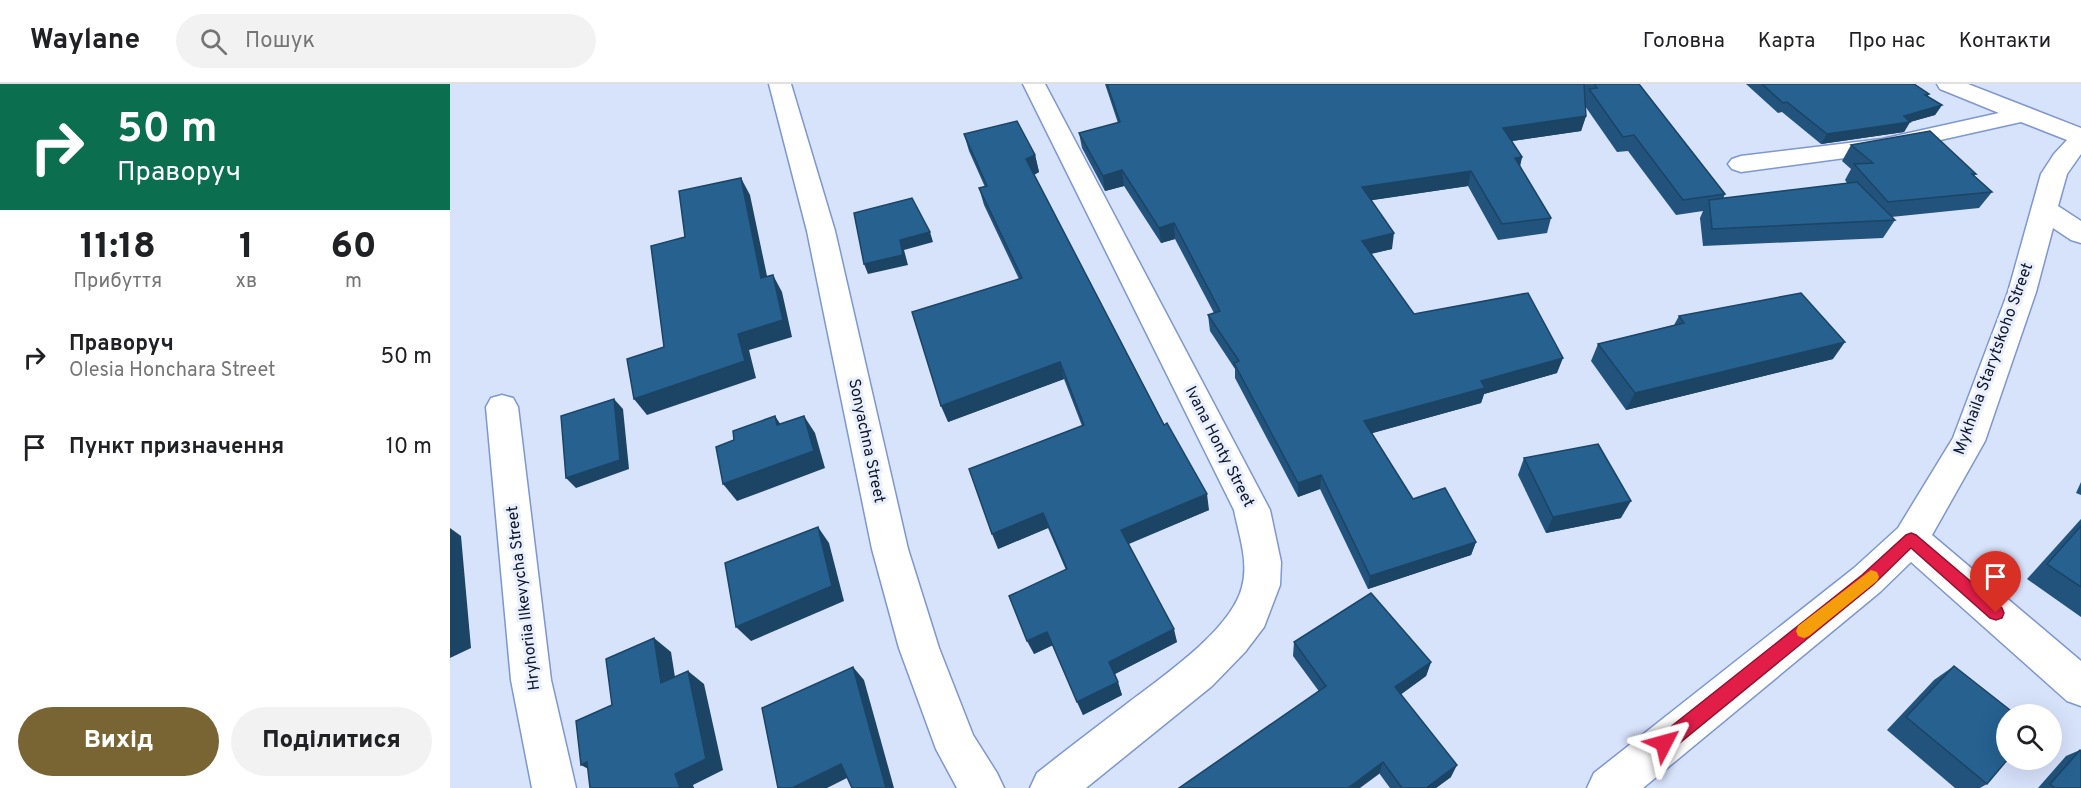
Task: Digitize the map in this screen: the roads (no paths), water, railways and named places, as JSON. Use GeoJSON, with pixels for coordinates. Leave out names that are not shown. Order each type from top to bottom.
{"type":"FeatureCollection","features":[{"type":"Feature","properties":{"kind":"street","name":"Sonyachna Street"},"geometry":{"type":"LineString","coordinates":[[780,84],[821,231],[869,460],[896,571],[919,648],[957,749],[982,788]]}},
{"type":"Feature","properties":{"kind":"street","name":"Ivana Honty Street"},"geometry":{"type":"LineString","coordinates":[[1034,84],[1252,510],[1263,570],[1256,606],[1239,632],[1198,672],[1052,788]]}},
{"type":"Feature","properties":{"kind":"street"},"geometry":{"type":"LineString","coordinates":[[1948,84],[2081,139]]}},
{"type":"Feature","properties":{"kind":"street"},"geometry":{"type":"LineString","coordinates":[[1741,164],[1882,146],[2024,114]]}},
{"type":"Feature","properties":{"kind":"street","name":"Mykhaila Starytskoho Street"},"geometry":{"type":"LineString","coordinates":[[1609,788],[1867,580],[1911,539],[1968,441],[2022,292],[2054,174],[2063,159],[2081,139]]}},
{"type":"Feature","properties":{"kind":"street"},"geometry":{"type":"LineString","coordinates":[[2044,208],[2081,234]]}},
{"type":"Feature","properties":{"kind":"street","name":"Hryhoriia Ilkevycha Street"},"geometry":{"type":"LineString","coordinates":[[502,407],[531,680],[554,788]]}},
{"type":"Feature","properties":{"kind":"street"},"geometry":{"type":"LineString","coordinates":[[1911,539],[2081,687]]}}]}
